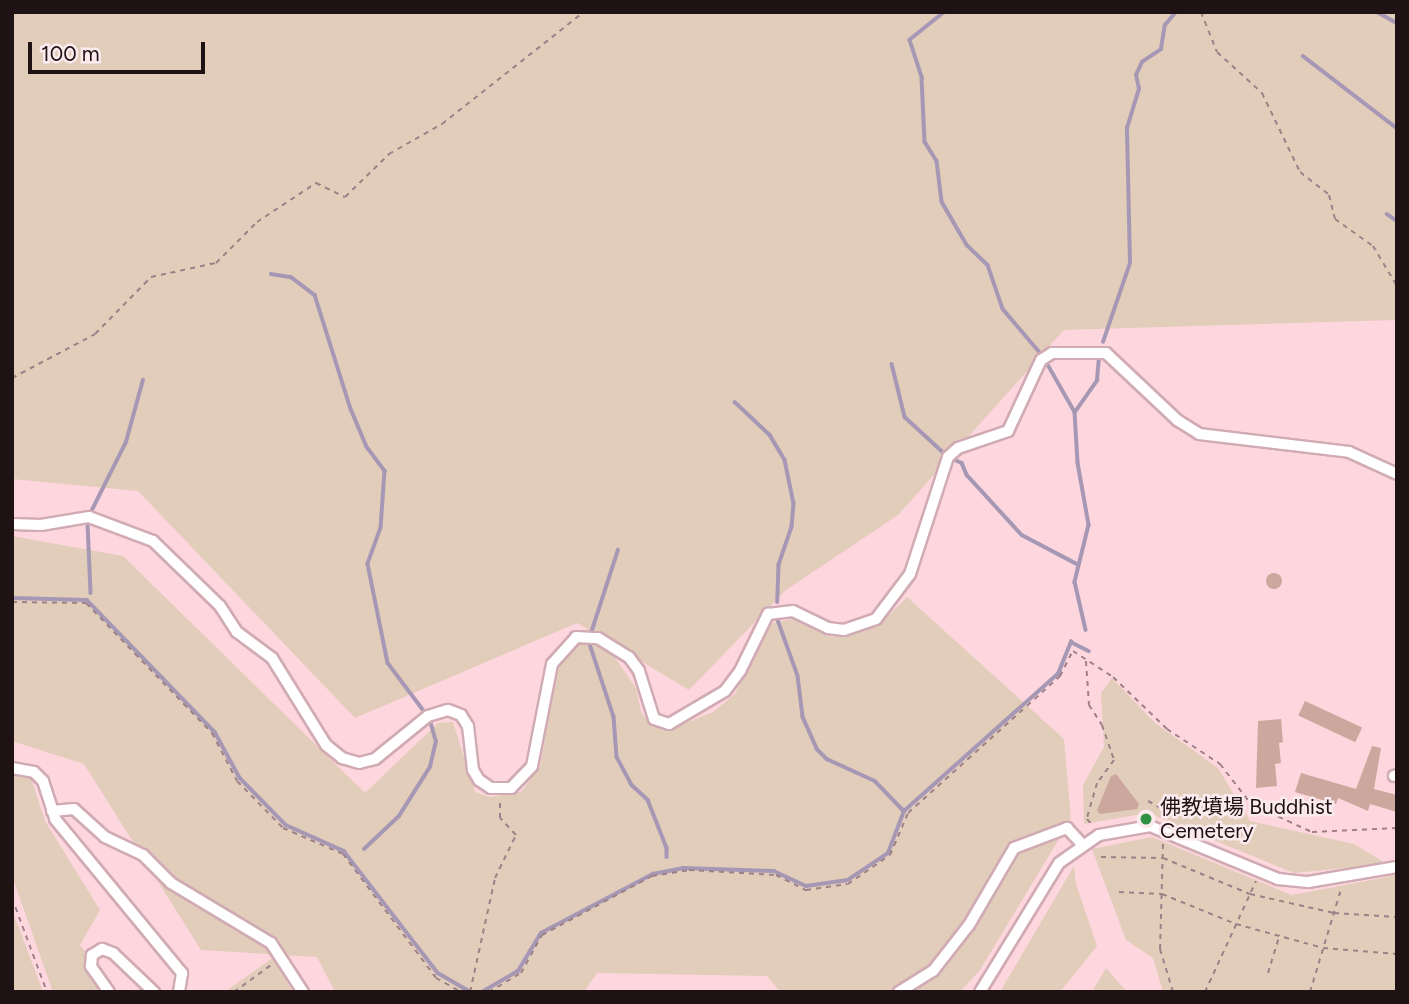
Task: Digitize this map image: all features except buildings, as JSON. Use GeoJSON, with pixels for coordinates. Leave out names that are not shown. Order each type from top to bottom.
{"type":"FeatureCollection","features":[{"type":"Feature","properties":{"kind":"street"},"geometry":{"type":"LineString","coordinates":[[12,524],[41,525],[89,517],[147,537],[220,606],[237,632],[272,658],[336,755],[354,762],[375,760],[424,718],[448,710],[465,719],[473,770],[479,780],[499,788],[511,788],[532,766],[552,664],[576,637],[598,638],[629,657],[639,671],[654,719],[669,724],[724,691],[740,671],[768,614],[793,611],[828,628],[844,630],[876,619],[910,574],[948,457],[958,449],[996,439],[1010,428],[1041,360],[1052,353],[1096,350],[1108,355],[1177,420],[1199,434],[1349,452],[1374,460],[1397,474]]}},
{"type":"Feature","properties":{"kind":"street"},"geometry":{"type":"LineString","coordinates":[[12,768],[34,772],[43,781],[52,811],[181,973],[179,992]]}},
{"type":"Feature","properties":{"kind":"street"},"geometry":{"type":"LineString","coordinates":[[52,811],[75,809],[105,836],[144,855],[171,883],[271,943],[283,956],[303,992]]}},
{"type":"Feature","properties":{"kind":"street"},"geometry":{"type":"LineString","coordinates":[[980,992],[1053,872],[1082,844],[1099,835],[1150,826],[1278,879],[1308,882],[1397,867]]}},
{"type":"Feature","properties":{"kind":"street"},"geometry":{"type":"LineString","coordinates":[[899,992],[933,971],[969,925],[1014,848],[1067,828],[1082,844]]}},
{"type":"Feature","properties":{"kind":"street"},"geometry":{"type":"LineString","coordinates":[[109,992],[91,966],[92,955],[102,949],[113,953],[154,992]]}},
{"type":"Feature","properties":{"kind":"path"},"geometry":{"type":"LineString","coordinates":[[12,379],[95,334],[150,277],[216,263],[257,222],[316,183],[345,197],[389,154],[442,124],[584,12]]}},
{"type":"Feature","properties":{"kind":"path"},"geometry":{"type":"LineString","coordinates":[[1201,12],[1217,52],[1262,93],[1300,172],[1329,195],[1335,219],[1373,246],[1397,286]]}},
{"type":"Feature","properties":{"kind":"path"},"geometry":{"type":"LineString","coordinates":[[12,602],[86,603],[212,733],[237,780],[274,819],[284,828],[343,854],[436,978],[461,992]]}},
{"type":"Feature","properties":{"kind":"path"},"geometry":{"type":"LineString","coordinates":[[489,992],[521,973],[542,934],[652,876],[689,870],[776,875],[806,890],[848,884],[890,855],[908,813],[1060,676],[1073,651],[1113,677],[1167,729],[1220,764],[1251,804],[1312,832],[1397,828]]}},
{"type":"Feature","properties":{"kind":"path"},"geometry":{"type":"LineString","coordinates":[[1086,660],[1089,705],[1102,725],[1114,760],[1097,783],[1087,819],[1092,825]]}},
{"type":"Feature","properties":{"kind":"path"},"geometry":{"type":"LineString","coordinates":[[470,990],[495,878],[516,835],[500,817],[499,788]]}},
{"type":"Feature","properties":{"kind":"path"},"geometry":{"type":"LineString","coordinates":[[1149,801],[1167,811],[1171,827]]}},
{"type":"Feature","properties":{"kind":"path"},"geometry":{"type":"LineString","coordinates":[[1163,844],[1160,949],[1172,992]]}},
{"type":"Feature","properties":{"kind":"path"},"geometry":{"type":"LineString","coordinates":[[1101,857],[1163,858],[1250,894],[1334,913],[1397,917]]}},
{"type":"Feature","properties":{"kind":"path"},"geometry":{"type":"LineString","coordinates":[[1205,992],[1256,881]]}},
{"type":"Feature","properties":{"kind":"path"},"geometry":{"type":"LineString","coordinates":[[1310,992],[1343,881]]}},
{"type":"Feature","properties":{"kind":"path"},"geometry":{"type":"LineString","coordinates":[[1119,892],[1162,894],[1236,924],[1323,948],[1397,954]]}},
{"type":"Feature","properties":{"kind":"path"},"geometry":{"type":"LineString","coordinates":[[12,898],[47,992]]}},
{"type":"Feature","properties":{"kind":"path"},"geometry":{"type":"LineString","coordinates":[[1268,973],[1280,937]]}},
{"type":"Feature","properties":{"kind":"path"},"geometry":{"type":"LineString","coordinates":[[234,992],[283,956]]}},
{"type":"Feature","properties":{"kind":"shaded area"},"geometry":{"type":"Polygon","coordinates":[[[12,12],[1397,12],[1397,320],[1064,330],[898,515],[786,590],[689,690],[577,623],[355,718],[138,491],[12,479],[12,12]]]}},
{"type":"Feature","properties":{"kind":"shaded area"},"geometry":{"type":"Polygon","coordinates":[[[12,536],[123,556],[365,793],[438,723],[453,722],[475,792],[490,797],[521,792],[540,767],[557,670],[573,646],[588,642],[611,652],[636,688],[641,712],[651,724],[665,731],[713,712],[735,694],[769,624],[792,619],[832,637],[877,627],[907,597],[1064,739],[1071,819],[980,970],[960,992],[780,992],[767,976],[597,973],[584,992],[335,992],[317,957],[201,950],[84,764],[12,741],[12,536]]]}},
{"type":"Feature","properties":{"kind":"shaded area"},"geometry":{"type":"Polygon","coordinates":[[[1112,678],[1155,723],[1218,768],[1250,821],[1354,844],[1387,864],[1294,873],[1148,813],[1084,824],[1083,785],[1104,747],[1101,693],[1112,678]]]}},
{"type":"Feature","properties":{"kind":"shaded area"},"geometry":{"type":"Polygon","coordinates":[[[29,772],[45,821],[100,910],[80,945],[118,992],[53,992],[12,876],[12,774],[29,772]]]}},
{"type":"Feature","properties":{"kind":"shaded area"},"geometry":{"type":"Polygon","coordinates":[[[1152,837],[1292,895],[1397,875],[1397,992],[1163,992],[1153,958],[1126,940],[1092,849],[1152,837]]]}},
{"type":"Feature","properties":{"kind":"shaded area"},"geometry":{"type":"Polygon","coordinates":[[[1074,866],[1076,884],[1097,946],[1060,992],[1000,992],[1074,866]]]}},
{"type":"Feature","properties":{"kind":"shaded area"},"geometry":{"type":"Polygon","coordinates":[[[12,911],[21,933],[43,992],[12,992],[12,911]]]}},
{"type":"Feature","properties":{"kind":"shaded area"},"geometry":{"type":"Polygon","coordinates":[[[274,957],[292,992],[225,992],[274,957]]]}},
{"type":"Feature","properties":{"kind":"shaded area"},"geometry":{"type":"Polygon","coordinates":[[[1106,968],[1127,992],[1092,992],[1106,968]]]}},
{"type":"Feature","properties":{"kind":"waterway"},"geometry":{"type":"LineString","coordinates":[[945,12],[910,40],[922,78],[925,142],[937,161],[942,202],[967,245],[988,265],[1003,309],[1042,355]]}},
{"type":"Feature","properties":{"kind":"waterway"},"geometry":{"type":"LineString","coordinates":[[1103,342],[1130,263],[1127,128],[1139,89],[1136,75],[1142,62],[1161,49],[1165,25],[1176,12]]}},
{"type":"Feature","properties":{"kind":"waterway"},"geometry":{"type":"LineString","coordinates":[[1377,12],[1397,23]]}},
{"type":"Feature","properties":{"kind":"waterway"},"geometry":{"type":"LineString","coordinates":[[1303,56],[1397,128]]}},
{"type":"Feature","properties":{"kind":"waterway"},"geometry":{"type":"LineString","coordinates":[[1387,214],[1397,221]]}},
{"type":"Feature","properties":{"kind":"waterway"},"geometry":{"type":"LineString","coordinates":[[271,274],[291,277],[315,295],[351,409],[367,447],[385,471],[381,528],[368,564],[388,663],[424,711]]}},
{"type":"Feature","properties":{"kind":"waterway"},"geometry":{"type":"LineString","coordinates":[[1075,412],[1097,380],[1099,358]]}},
{"type":"Feature","properties":{"kind":"waterway"},"geometry":{"type":"LineString","coordinates":[[1047,363],[1075,412],[1078,463],[1089,525],[1075,582],[1086,630]]}},
{"type":"Feature","properties":{"kind":"waterway"},"geometry":{"type":"LineString","coordinates":[[892,364],[905,417],[946,455]]}},
{"type":"Feature","properties":{"kind":"waterway"},"geometry":{"type":"LineString","coordinates":[[91,512],[126,442],[143,380]]}},
{"type":"Feature","properties":{"kind":"waterway"},"geometry":{"type":"LineString","coordinates":[[735,402],[770,435],[785,460],[794,504],[792,527],[779,565],[778,602]]}},
{"type":"Feature","properties":{"kind":"waterway"},"geometry":{"type":"LineString","coordinates":[[953,459],[962,463],[967,475],[1022,535],[1077,564]]}},
{"type":"Feature","properties":{"kind":"waterway"},"geometry":{"type":"LineString","coordinates":[[88,524],[91,593]]}},
{"type":"Feature","properties":{"kind":"waterway"},"geometry":{"type":"LineString","coordinates":[[592,630],[618,550]]}},
{"type":"Feature","properties":{"kind":"waterway"},"geometry":{"type":"LineString","coordinates":[[12,598],[87,600],[215,732],[240,778],[286,825],[344,851],[438,973],[471,992]]}},
{"type":"Feature","properties":{"kind":"waterway"},"geometry":{"type":"LineString","coordinates":[[778,620],[798,676],[803,717],[817,749],[827,759],[875,781],[904,811]]}},
{"type":"Feature","properties":{"kind":"waterway"},"geometry":{"type":"LineString","coordinates":[[589,641],[614,717],[617,757],[632,785],[648,800],[667,848],[667,857]]}},
{"type":"Feature","properties":{"kind":"waterway"},"geometry":{"type":"LineString","coordinates":[[482,992],[518,971],[541,933],[653,874],[683,868],[774,871],[806,886],[848,880],[888,853],[904,811],[1058,674],[1071,642],[1089,651]]}},
{"type":"Feature","properties":{"kind":"waterway"},"geometry":{"type":"LineString","coordinates":[[364,849],[399,816],[430,767],[436,742],[431,724]]}},
{"type":"Feature","properties":{"kind":"place","name":"佛教墳場 Buddhist Cemetery"},"geometry":{"type":"Point","coordinates":[1146,819]}}]}
